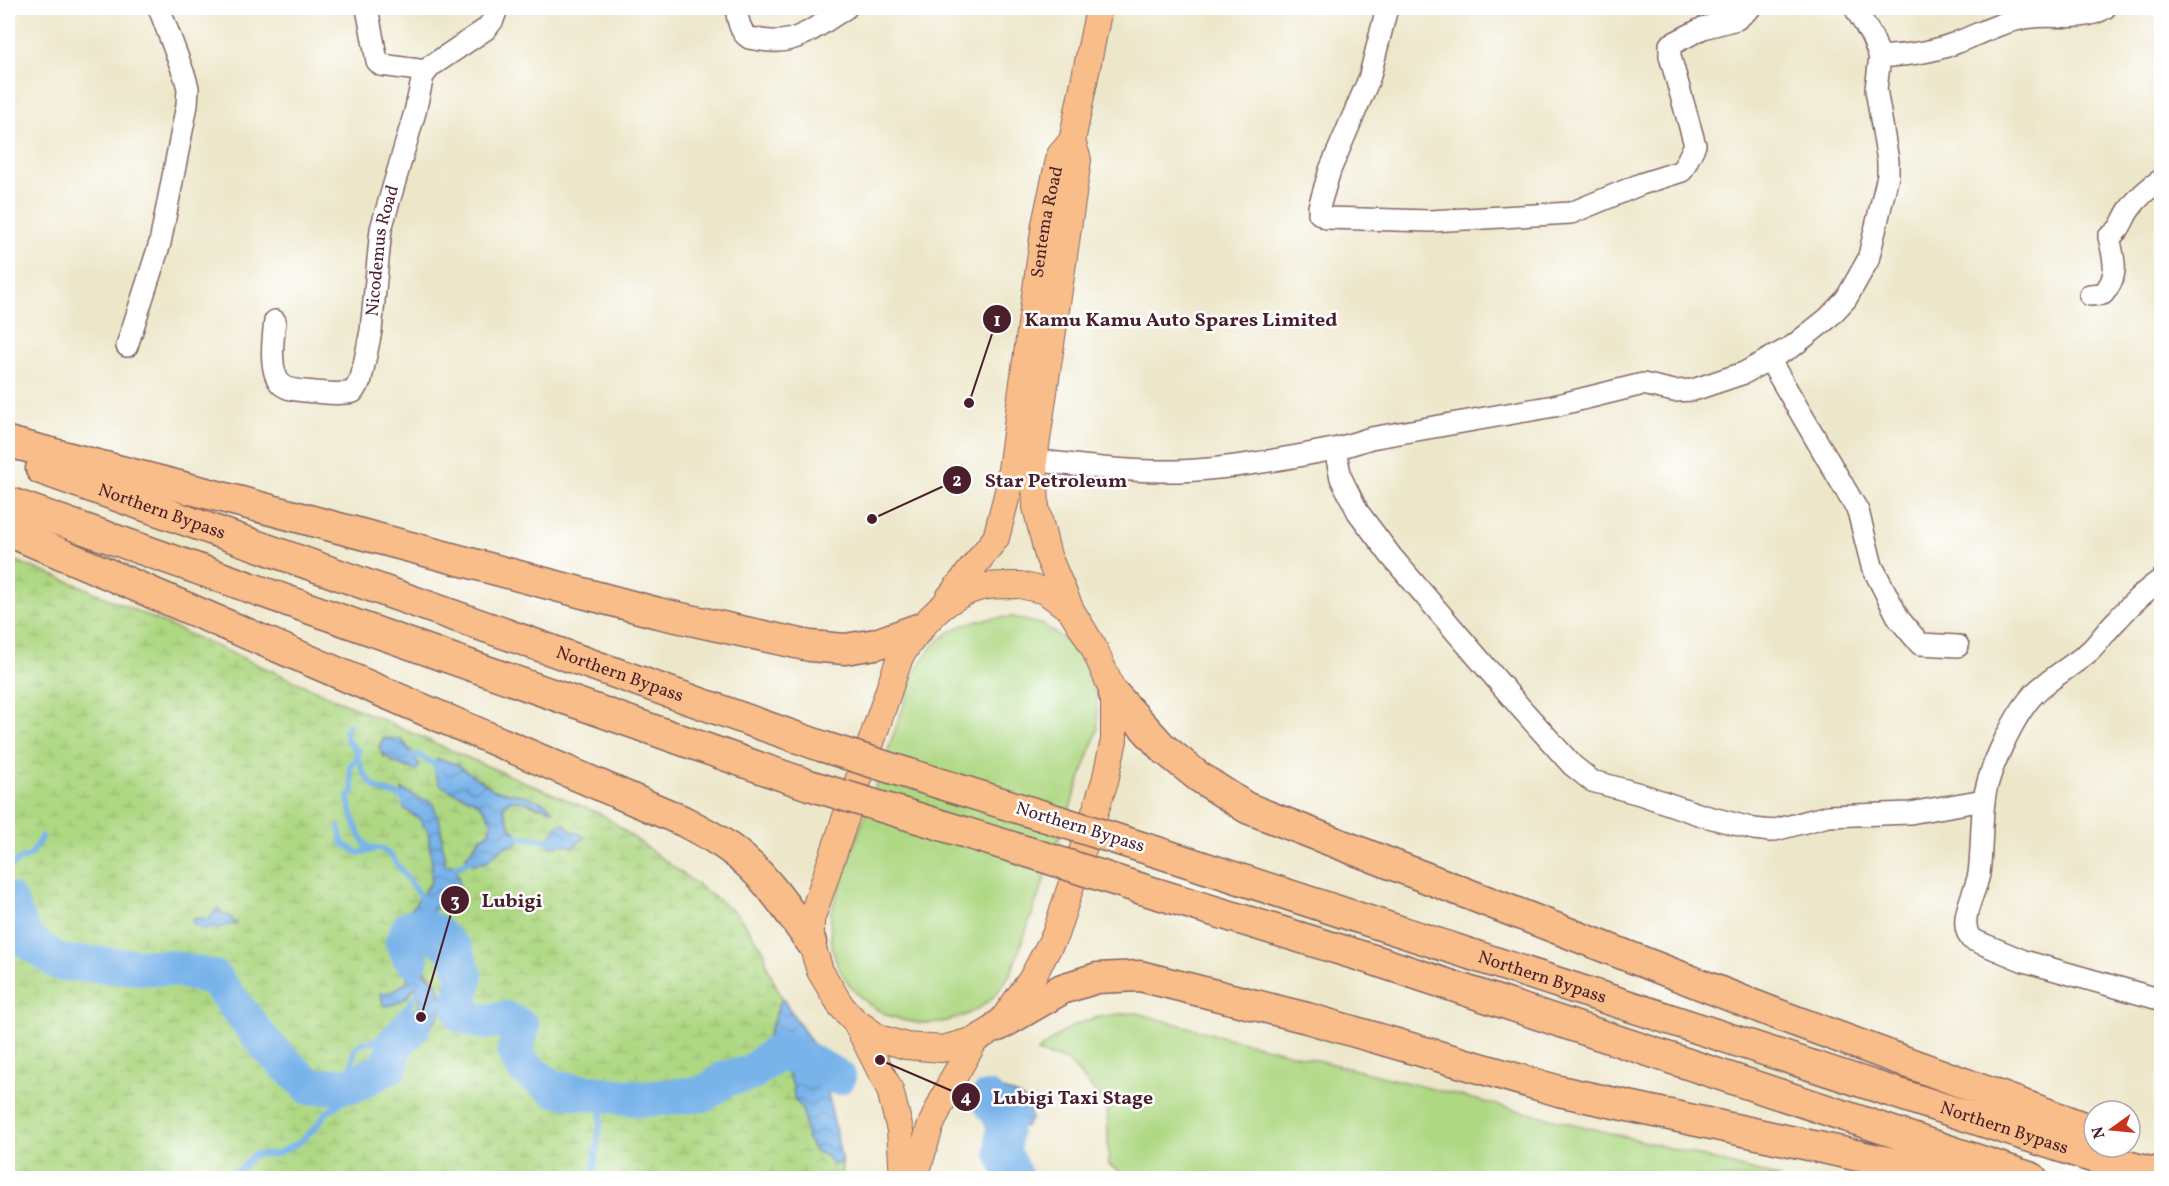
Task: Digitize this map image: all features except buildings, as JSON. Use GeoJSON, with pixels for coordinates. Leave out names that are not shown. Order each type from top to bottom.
{"type":"FeatureCollection","features":[{"type":"Feature","properties":{"kind":"highway"},"geometry":{"type":"LineString","coordinates":[[8,442],[658,613],[810,646],[845,649],[876,644],[929,619]]}},
{"type":"Feature","properties":{"kind":"highway","name":"Northern Bypass"},"geometry":{"type":"LineString","coordinates":[[8,457],[821,746],[1157,852],[2081,1154],[2162,1175]]}},
{"type":"Feature","properties":{"kind":"highway","name":"Northern Bypass"},"geometry":{"type":"LineString","coordinates":[[8,502],[810,785],[1377,961],[2032,1179]]}},
{"type":"Feature","properties":{"kind":"highway"},"geometry":{"type":"LineString","coordinates":[[8,531],[683,821],[716,839],[743,858],[777,895],[811,942]]}},
{"type":"Feature","properties":{"kind":"highway"},"geometry":{"type":"LineString","coordinates":[[1114,694],[1163,748],[1199,777],[1247,808],[1787,1018],[2082,1127]]}},
{"type":"Feature","properties":{"kind":"highway"},"geometry":{"type":"LineString","coordinates":[[987,1033],[1062,989],[1097,978],[1140,976],[1307,1018],[1559,1091],[1961,1179]]}},
{"type":"Feature","properties":{"kind":"highway"},"geometry":{"type":"LineString","coordinates":[[2142,1148],[2162,1156]]}},
{"type":"Feature","properties":{"kind":"main road","name":"Sentema Road"},"geometry":{"type":"LineString","coordinates":[[811,942],[811,920],[818,896],[900,657],[996,537],[1008,491],[1045,224],[1060,155],[1072,141],[1100,8]]}},
{"type":"Feature","properties":{"kind":"main road","name":"Sentema Road"},"geometry":{"type":"LineString","coordinates":[[1071,610],[1046,546],[1036,507],[1034,460],[1078,160],[1072,141]]}},
{"type":"Feature","properties":{"kind":"main road"},"geometry":{"type":"LineString","coordinates":[[915,1179],[930,1127],[951,1082],[987,1033],[1031,980],[1055,935],[1105,781],[1114,740],[1114,694],[1094,648],[1071,610],[1045,591],[1020,585],[986,586],[960,594],[929,619]]}},
{"type":"Feature","properties":{"kind":"main road"},"geometry":{"type":"LineString","coordinates":[[811,942],[820,971],[830,990],[854,1020],[890,1090],[900,1130],[903,1179]]}},
{"type":"Feature","properties":{"kind":"main road"},"geometry":{"type":"LineString","coordinates":[[854,1020],[879,1038],[906,1046],[942,1049],[987,1033]]}},
{"type":"Feature","properties":{"kind":"street"},"geometry":{"type":"LineString","coordinates":[[128,345],[160,243],[187,105],[188,88],[185,77],[159,8]]}},
{"type":"Feature","properties":{"kind":"street"},"geometry":{"type":"LineString","coordinates":[[367,8],[377,61],[381,64],[426,71],[486,29],[493,20],[497,8]]}},
{"type":"Feature","properties":{"kind":"street"},"geometry":{"type":"LineString","coordinates":[[736,8],[739,23],[745,35],[749,38],[779,42],[807,31],[846,8]]}},
{"type":"Feature","properties":{"kind":"street"},"geometry":{"type":"LineString","coordinates":[[1387,8],[1369,80],[1330,170],[1319,207],[1319,213],[1327,218],[1430,221],[1571,213],[1641,184],[1682,171],[1695,145],[1670,56],[1670,45],[1703,28],[1737,19],[1750,8]]}},
{"type":"Feature","properties":{"kind":"street"},"geometry":{"type":"LineString","coordinates":[[1034,460],[1081,466],[1177,471],[1292,457],[1339,448],[1371,438],[1554,405],[1642,384],[1674,391],[1694,390],[1744,373],[1793,346],[1827,319],[1846,298],[1868,260],[1888,176],[1888,161],[1876,88],[1880,57],[1872,37],[1855,8]]}},
{"type":"Feature","properties":{"kind":"street"},"geometry":{"type":"LineString","coordinates":[[1880,57],[1930,51],[1955,44],[2005,21],[2033,16],[2090,15],[2105,8]]}},
{"type":"Feature","properties":{"kind":"street","name":"Nicodemus Road"},"geometry":{"type":"LineString","coordinates":[[275,321],[271,359],[280,383],[284,387],[315,392],[345,394],[353,392],[361,379],[371,331],[381,229],[426,71]]}},
{"type":"Feature","properties":{"kind":"street"},"geometry":{"type":"LineString","coordinates":[[2090,295],[2103,294],[2112,284],[2115,265],[2109,237],[2120,231],[2127,212],[2144,191],[2162,179]]}},
{"type":"Feature","properties":{"kind":"street"},"geometry":{"type":"LineString","coordinates":[[1769,359],[1858,511],[1872,566],[1899,619],[1920,644],[1958,646]]}},
{"type":"Feature","properties":{"kind":"street"},"geometry":{"type":"LineString","coordinates":[[1339,448],[1336,454],[1336,464],[1358,513],[1520,707],[1572,765],[1592,781],[1640,794],[1701,815],[1754,829],[1771,831],[1828,816],[1910,813],[1984,800]]}},
{"type":"Feature","properties":{"kind":"street"},"geometry":{"type":"LineString","coordinates":[[2162,579],[2117,619],[2094,647],[2028,701],[2000,749],[1984,800],[1978,878],[1965,921],[1966,931],[1971,939],[2024,961],[2162,1000]]}},
{"type":"Feature","properties":{"kind":"green space"},"geometry":{"type":"Polygon","coordinates":[[[8,558],[80,586],[475,761],[603,815],[737,914],[764,950],[768,969],[782,998],[761,1054],[762,1067],[770,1060],[786,1068],[793,1086],[794,1098],[803,1110],[807,1138],[814,1151],[827,1156],[832,1165],[842,1163],[842,1178],[131,1178],[130,1173],[130,1178],[8,1178],[8,1058],[12,1054],[15,1041],[8,1037],[8,921],[18,948],[26,935],[17,909],[8,898],[8,558]],[[383,738],[379,747],[384,757],[411,755],[410,750],[401,739],[383,738]],[[480,779],[452,792],[481,805],[492,823],[487,835],[481,837],[466,857],[484,863],[504,847],[516,832],[512,830],[503,808],[511,800],[525,802],[539,808],[526,796],[494,790],[480,779]],[[402,790],[404,808],[420,820],[428,831],[432,863],[431,883],[413,908],[402,935],[403,956],[409,974],[406,983],[391,992],[407,998],[415,986],[420,988],[419,1011],[393,1040],[401,1051],[411,1045],[436,981],[426,972],[420,961],[416,936],[423,932],[432,912],[458,887],[445,865],[445,855],[420,799],[402,790]],[[437,934],[441,947],[451,960],[455,974],[466,961],[472,961],[458,947],[437,934]]]}},
{"type":"Feature","properties":{"kind":"green space"},"geometry":{"type":"Polygon","coordinates":[[[1013,617],[1043,625],[1069,643],[1087,668],[1097,698],[1098,729],[1011,973],[995,996],[973,1011],[952,1020],[930,1023],[909,1022],[888,1015],[869,1004],[853,989],[840,970],[832,949],[831,912],[916,670],[931,649],[950,631],[980,620],[1013,617]]]}},
{"type":"Feature","properties":{"kind":"green space"},"geometry":{"type":"Polygon","coordinates":[[[1137,1013],[1780,1178],[1130,1178],[1109,1165],[1107,1105],[1068,1061],[1037,1052],[1061,1033],[1083,1022],[1107,1016],[1137,1013]]]}},
{"type":"Feature","properties":{"kind":"water"},"geometry":{"type":"Polygon","coordinates":[[[383,738],[401,739],[420,765],[416,770],[394,762],[386,756],[379,747],[383,738]]]}},
{"type":"Feature","properties":{"kind":"water"},"geometry":{"type":"Polygon","coordinates":[[[437,759],[456,764],[494,790],[526,796],[543,802],[554,811],[511,800],[503,808],[512,830],[516,832],[518,844],[504,847],[484,863],[473,864],[466,857],[482,837],[487,835],[492,823],[487,813],[475,801],[439,784],[434,769],[437,759]]]}},
{"type":"Feature","properties":{"kind":"water"},"geometry":{"type":"Polygon","coordinates":[[[402,789],[420,799],[432,802],[440,823],[445,865],[453,864],[459,878],[459,887],[432,912],[423,932],[416,936],[417,952],[425,974],[436,981],[443,1000],[440,1014],[427,1031],[401,1051],[390,1066],[393,1040],[419,1011],[420,989],[415,987],[402,1001],[384,1006],[380,993],[391,992],[406,983],[409,973],[403,956],[402,935],[412,908],[431,883],[432,863],[428,831],[420,820],[404,808],[402,789]]]}},
{"type":"Feature","properties":{"kind":"water"},"geometry":{"type":"Polygon","coordinates":[[[564,823],[570,830],[585,837],[573,847],[562,844],[551,847],[548,842],[557,826],[564,823]]]}},
{"type":"Feature","properties":{"kind":"water"},"geometry":{"type":"Polygon","coordinates":[[[8,898],[17,909],[26,935],[35,946],[18,948],[8,921],[8,898]]]}},
{"type":"Feature","properties":{"kind":"water"},"geometry":{"type":"Polygon","coordinates":[[[218,908],[222,914],[228,915],[236,924],[204,930],[193,924],[192,918],[209,919],[218,908]]]}},
{"type":"Feature","properties":{"kind":"water"},"geometry":{"type":"Polygon","coordinates":[[[437,934],[447,935],[473,962],[466,961],[455,975],[437,934]]]}},
{"type":"Feature","properties":{"kind":"water"},"geometry":{"type":"Polygon","coordinates":[[[782,998],[822,1058],[837,1069],[834,1090],[828,1093],[842,1163],[832,1165],[827,1156],[815,1151],[807,1138],[803,1110],[794,1098],[793,1086],[786,1068],[770,1060],[762,1067],[761,1054],[782,998]]]}},
{"type":"Feature","properties":{"kind":"water"},"geometry":{"type":"Polygon","coordinates":[[[998,1088],[1019,1096],[1029,1103],[1031,1120],[1025,1127],[994,1120],[986,1108],[987,1091],[998,1088]]]}},
{"type":"Feature","properties":{"kind":"waterway"},"geometry":{"type":"LineString","coordinates":[[348,725],[345,732],[348,742],[359,752],[350,767],[353,791],[348,798],[357,830],[368,847],[383,849],[392,857],[425,903]]}},
{"type":"Feature","properties":{"kind":"waterway"},"geometry":{"type":"LineString","coordinates":[[358,752],[364,774],[377,789],[401,796],[407,806]]}},
{"type":"Feature","properties":{"kind":"waterway"},"geometry":{"type":"LineString","coordinates":[[404,756],[418,755],[436,765],[437,771]]}},
{"type":"Feature","properties":{"kind":"waterway"},"geometry":{"type":"LineString","coordinates":[[339,826],[342,843],[359,853],[373,850]]}},
{"type":"Feature","properties":{"kind":"waterway"},"geometry":{"type":"LineString","coordinates":[[8,870],[16,862],[31,855],[42,836]]}},
{"type":"Feature","properties":{"kind":"waterway"},"geometry":{"type":"LineString","coordinates":[[510,837],[555,839]]}},
{"type":"Feature","properties":{"kind":"waterway"},"geometry":{"type":"LineString","coordinates":[[449,871],[474,858]]}},
{"type":"Feature","properties":{"kind":"waterway"},"geometry":{"type":"LineString","coordinates":[[8,900],[26,939],[60,963],[171,968],[214,978],[266,1045],[310,1087],[353,1085],[390,1066],[394,1047],[413,1026]]}},
{"type":"Feature","properties":{"kind":"waterway"},"geometry":{"type":"LineString","coordinates":[[411,958],[403,942],[409,928],[421,925],[437,934],[455,951],[465,976],[459,1005],[463,1016],[485,1022],[505,1019],[522,1028],[515,1050],[524,1068],[555,1089],[643,1099],[704,1094],[727,1078],[750,1074],[773,1055],[799,1056],[838,1077]]}},
{"type":"Feature","properties":{"kind":"waterway"},"geometry":{"type":"LineString","coordinates":[[339,1086],[352,1066],[354,1051],[361,1043],[376,1041],[408,1006],[424,984]]}},
{"type":"Feature","properties":{"kind":"waterway"},"geometry":{"type":"LineString","coordinates":[[225,1178],[243,1167],[253,1155],[276,1154],[300,1142],[316,1127],[325,1114],[345,1100],[353,1085]]}},
{"type":"Feature","properties":{"kind":"waterway"},"geometry":{"type":"LineString","coordinates":[[593,1178],[602,1108],[607,1095]]}},
{"type":"Feature","properties":{"kind":"waterway"},"geometry":{"type":"LineString","coordinates":[[988,1099],[1004,1121],[1003,1153],[1015,1178]]}},
{"type":"Feature","properties":{"kind":"waterway"},"geometry":{"type":"LineString","coordinates":[[124,1178],[129,1175],[157,1178]]}},
{"type":"Feature","properties":{"kind":"place","name":"Kamu Kamu Auto Spares Limited"},"geometry":{"type":"Point","coordinates":[969,403]}},
{"type":"Feature","properties":{"kind":"place","name":"Star Petroleum"},"geometry":{"type":"Point","coordinates":[872,519]}},
{"type":"Feature","properties":{"kind":"place","name":"Lubigi"},"geometry":{"type":"Point","coordinates":[421,1017]}},
{"type":"Feature","properties":{"kind":"place","name":"Lubigi Taxi Stage"},"geometry":{"type":"Point","coordinates":[880,1060]}}]}
